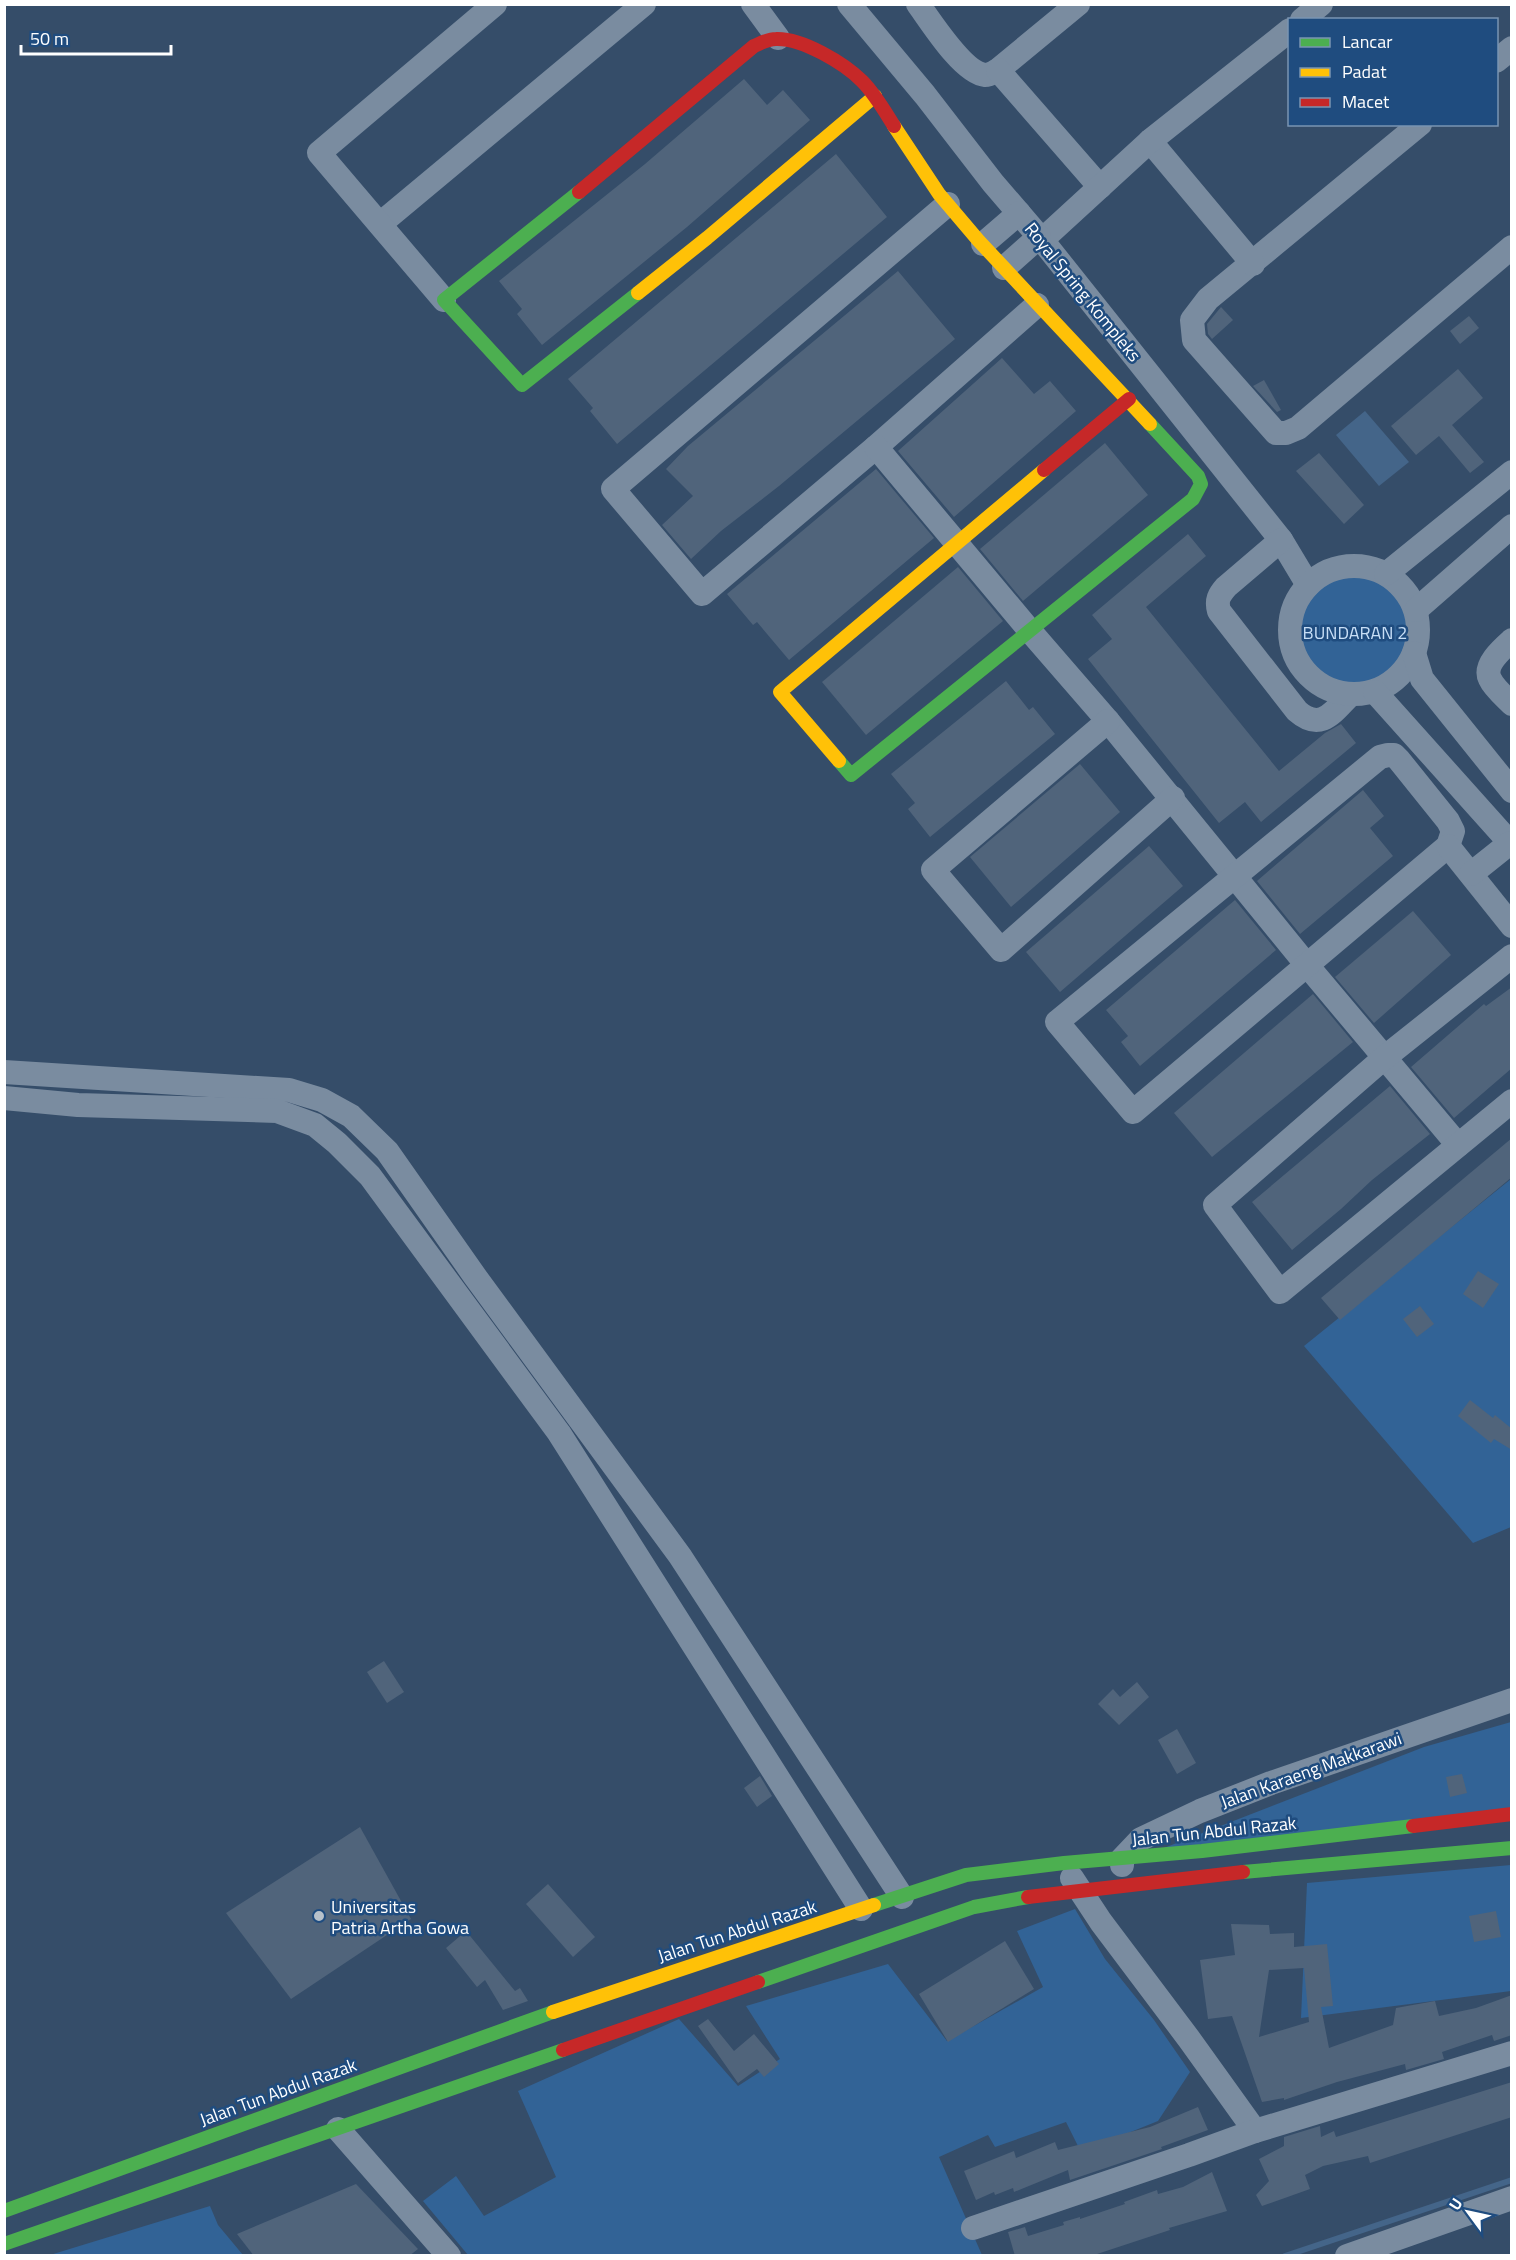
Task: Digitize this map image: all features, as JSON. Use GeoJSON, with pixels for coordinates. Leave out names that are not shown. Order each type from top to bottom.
{"type":"FeatureCollection","features":[{"type":"Feature","properties":{"kind":"main road"},"geometry":{"type":"LineString","coordinates":[[875,96],[707,238],[522,384],[444,300],[633,149],[754,46],[778,38],[791,41],[843,66],[865,84],[875,96],[948,204],[1037,304],[1129,399],[1198,476],[1201,484],[1198,492],[851,775],[780,692],[1129,399]]}},
{"type":"Feature","properties":{"kind":"main road","name":"Jalan Tun Abdul Razak"},"geometry":{"type":"LineString","coordinates":[[4,2211],[598,1996],[966,1875],[1512,1814]]}},
{"type":"Feature","properties":{"kind":"main road"},"geometry":{"type":"LineString","coordinates":[[4,2244],[974,1907],[1031,1896],[1123,1887],[1218,1874],[1512,1848]]}},
{"type":"Feature","properties":{"kind":"street"},"geometry":{"type":"LineString","coordinates":[[444,300],[319,153],[495,4]]}},
{"type":"Feature","properties":{"kind":"street"},"geometry":{"type":"LineString","coordinates":[[380,224],[644,4]]}},
{"type":"Feature","properties":{"kind":"street"},"geometry":{"type":"LineString","coordinates":[[753,4],[778,38]]}},
{"type":"Feature","properties":{"kind":"street","name":"Royal Spring Kompleks"},"geometry":{"type":"LineString","coordinates":[[849,4],[925,95],[993,183],[1040,238],[1281,540],[1308,585]]}},
{"type":"Feature","properties":{"kind":"street"},"geometry":{"type":"LineString","coordinates":[[918,4],[965,65],[978,73],[987,75],[998,70],[1078,4]]}},
{"type":"Feature","properties":{"kind":"street"},"geometry":{"type":"LineString","coordinates":[[1304,18],[1321,4]]}},
{"type":"Feature","properties":{"kind":"street"},"geometry":{"type":"LineString","coordinates":[[1004,268],[1100,187],[1150,141],[1288,32]]}},
{"type":"Feature","properties":{"kind":"street"},"geometry":{"type":"LineString","coordinates":[[1498,60],[1512,48]]}},
{"type":"Feature","properties":{"kind":"street"},"geometry":{"type":"LineString","coordinates":[[998,70],[1100,187]]}},
{"type":"Feature","properties":{"kind":"street"},"geometry":{"type":"LineString","coordinates":[[1418,126],[1208,299],[1197,310],[1192,320],[1194,340],[1276,433],[1286,433],[1298,429],[1512,247]]}},
{"type":"Feature","properties":{"kind":"street"},"geometry":{"type":"LineString","coordinates":[[1150,141],[1253,264]]}},
{"type":"Feature","properties":{"kind":"street"},"geometry":{"type":"LineString","coordinates":[[948,204],[613,489],[702,594],[876,447],[1037,304]]}},
{"type":"Feature","properties":{"kind":"street"},"geometry":{"type":"LineString","coordinates":[[983,244],[1019,213]]}},
{"type":"Feature","properties":{"kind":"street"},"geometry":{"type":"LineString","coordinates":[[876,447],[1173,798],[1306,964],[1458,1145]]}},
{"type":"Feature","properties":{"kind":"street"},"geometry":{"type":"LineString","coordinates":[[1386,574],[1512,472]]}},
{"type":"Feature","properties":{"kind":"street"},"geometry":{"type":"LineString","coordinates":[[1416,610],[1512,526]]}},
{"type":"Feature","properties":{"kind":"street"},"geometry":{"type":"LineString","coordinates":[[1281,540],[1219,595],[1217,603],[1219,611],[1305,719],[1314,722],[1323,720],[1350,695]]}},
{"type":"Feature","properties":{"kind":"street"},"geometry":{"type":"LineString","coordinates":[[1351,566],[1375,569],[1386,574],[1404,589],[1416,610],[1418,639],[1408,666],[1399,676],[1375,692],[1350,695],[1338,693],[1316,683],[1299,665],[1290,636],[1291,617],[1300,595],[1308,585],[1328,571],[1351,566]]}},
{"type":"Feature","properties":{"kind":"street"},"geometry":{"type":"LineString","coordinates":[[1512,640],[1500,652],[1489,671],[1489,679],[1512,704]]}},
{"type":"Feature","properties":{"kind":"street"},"geometry":{"type":"LineString","coordinates":[[1414,652],[1422,679],[1512,791]]}},
{"type":"Feature","properties":{"kind":"street"},"geometry":{"type":"LineString","coordinates":[[1375,692],[1511,844],[1471,874]]}},
{"type":"Feature","properties":{"kind":"street"},"geometry":{"type":"LineString","coordinates":[[1108,721],[933,870],[1000,950],[1173,798]]}},
{"type":"Feature","properties":{"kind":"street"},"geometry":{"type":"LineString","coordinates":[[1388,755],[1399,760],[1448,821],[1453,831],[1448,846],[1133,1112],[1057,1022],[1380,757],[1388,755]]}},
{"type":"Feature","properties":{"kind":"street"},"geometry":{"type":"LineString","coordinates":[[1448,846],[1471,874],[1504,898],[1512,926]]}},
{"type":"Feature","properties":{"kind":"street"},"geometry":{"type":"LineString","coordinates":[[1512,956],[1384,1058],[1215,1205],[1280,1292],[1512,1101]]}},
{"type":"Feature","properties":{"kind":"street"},"geometry":{"type":"LineString","coordinates":[[4,1072],[290,1090],[322,1100],[351,1116],[387,1151],[474,1275],[680,1556],[902,1897]]}},
{"type":"Feature","properties":{"kind":"street"},"geometry":{"type":"LineString","coordinates":[[4,1098],[78,1105],[277,1111],[315,1125],[337,1143],[370,1176],[559,1433],[861,1909]]}},
{"type":"Feature","properties":{"kind":"street","name":"Jalan Karaeng Makkarawi"},"geometry":{"type":"LineString","coordinates":[[1122,1859],[1141,1839],[1200,1811],[1271,1783],[1512,1700]]}},
{"type":"Feature","properties":{"kind":"street"},"geometry":{"type":"LineString","coordinates":[[1122,1859],[1123,1887]]}},
{"type":"Feature","properties":{"kind":"street"},"geometry":{"type":"LineString","coordinates":[[1064,1863],[1078,1891],[1255,2131]]}},
{"type":"Feature","properties":{"kind":"street"},"geometry":{"type":"LineString","coordinates":[[973,2228],[1255,2131],[1512,2053]]}},
{"type":"Feature","properties":{"kind":"street"},"geometry":{"type":"LineString","coordinates":[[338,2129],[449,2256]]}},
{"type":"Feature","properties":{"kind":"street"},"geometry":{"type":"LineString","coordinates":[[1347,2256],[1512,2198]]}},
{"type":"Feature","properties":{"kind":"green space","name":"BUNDARAN 2"},"geometry":{"type":"Polygon","coordinates":[[[1353,572],[1375,576],[1394,589],[1407,608],[1411,630],[1407,652],[1394,671],[1375,684],[1353,688],[1331,684],[1312,671],[1299,652],[1295,630],[1299,608],[1312,589],[1331,576],[1353,572]]]}},
{"type":"Feature","properties":{"kind":"green space"},"geometry":{"type":"Polygon","coordinates":[[[1511,1179],[1511,1527],[1473,1543],[1304,1346],[1511,1179]]]}},
{"type":"Feature","properties":{"kind":"green space"},"geometry":{"type":"Polygon","coordinates":[[[1511,1722],[1511,1818],[1151,1853],[1424,1747],[1511,1722]]]}},
{"type":"Feature","properties":{"kind":"green space"},"geometry":{"type":"Polygon","coordinates":[[[1511,1865],[1511,1991],[1301,2018],[1307,1883],[1511,1865]]]}},
{"type":"Feature","properties":{"kind":"green space"},"geometry":{"type":"Polygon","coordinates":[[[1075,1909],[1105,1959],[1154,2020],[1190,2072],[1158,2121],[1081,2152],[1066,2122],[995,2147],[988,2135],[939,2157],[982,2255],[468,2255],[423,2201],[456,2176],[484,2216],[556,2177],[518,2091],[679,2019],[738,2086],[780,2059],[746,2006],[888,1964],[947,2041],[1043,1987],[1017,1931],[1075,1909]]]}},
{"type":"Feature","properties":{"kind":"green space"},"geometry":{"type":"Polygon","coordinates":[[[210,2206],[218,2225],[243,2255],[50,2255],[210,2206]]]}},
{"type":"Feature","properties":{"kind":"shaded area"},"geometry":{"type":"Polygon","coordinates":[[[1365,411],[1409,462],[1379,486],[1336,435],[1365,411]]]}},
{"type":"Feature","properties":{"kind":"building"},"geometry":{"type":"Polygon","coordinates":[[[744,79],[767,105],[783,90],[810,120],[687,227],[542,345],[517,314],[522,309],[499,281],[645,164],[744,79]]]}},
{"type":"Feature","properties":{"kind":"building"},"geometry":{"type":"Polygon","coordinates":[[[836,154],[887,217],[617,444],[590,411],[593,408],[568,379],[836,154]]]}},
{"type":"Feature","properties":{"kind":"building"},"geometry":{"type":"Polygon","coordinates":[[[898,271],[955,339],[779,486],[721,531],[691,559],[662,525],[693,496],[666,469],[688,446],[898,271]]]}},
{"type":"Feature","properties":{"kind":"building"},"geometry":{"type":"Polygon","coordinates":[[[1221,307],[1233,320],[1212,339],[1208,334],[1207,324],[1221,307]]]}},
{"type":"Feature","properties":{"kind":"building"},"geometry":{"type":"Polygon","coordinates":[[[1469,316],[1479,328],[1460,344],[1450,331],[1469,316]]]}},
{"type":"Feature","properties":{"kind":"building"},"geometry":{"type":"Polygon","coordinates":[[[1002,358],[1034,394],[1050,381],[1076,411],[954,517],[898,451],[1002,358]]]}},
{"type":"Feature","properties":{"kind":"building"},"geometry":{"type":"Polygon","coordinates":[[[1458,369],[1483,398],[1452,425],[1484,462],[1470,473],[1439,436],[1416,455],[1391,426],[1458,369]]]}},
{"type":"Feature","properties":{"kind":"building"},"geometry":{"type":"Polygon","coordinates":[[[1264,380],[1281,410],[1277,412],[1253,386],[1264,380]]]}},
{"type":"Feature","properties":{"kind":"building"},"geometry":{"type":"Polygon","coordinates":[[[1105,443],[1148,495],[1023,601],[980,549],[1105,443]]]}},
{"type":"Feature","properties":{"kind":"building"},"geometry":{"type":"Polygon","coordinates":[[[1319,453],[1364,505],[1344,524],[1296,471],[1319,453]]]}},
{"type":"Feature","properties":{"kind":"building"},"geometry":{"type":"Polygon","coordinates":[[[876,469],[934,538],[789,660],[757,622],[753,625],[727,594],[876,469]]]}},
{"type":"Feature","properties":{"kind":"building"},"geometry":{"type":"Polygon","coordinates":[[[1188,534],[1206,556],[1146,607],[1279,771],[1325,733],[1341,724],[1356,743],[1261,822],[1245,802],[1219,823],[1088,659],[1112,639],[1092,615],[1188,534]]]}},
{"type":"Feature","properties":{"kind":"building"},"geometry":{"type":"Polygon","coordinates":[[[958,567],[1003,621],[866,735],[822,682],[958,567]]]}},
{"type":"Feature","properties":{"kind":"building"},"geometry":{"type":"Polygon","coordinates":[[[1006,681],[1029,710],[1033,707],[1055,734],[930,837],[908,809],[915,803],[891,774],[1006,681]]]}},
{"type":"Feature","properties":{"kind":"building"},"geometry":{"type":"Polygon","coordinates":[[[1080,764],[1120,812],[1011,907],[970,857],[1080,764]]]}},
{"type":"Feature","properties":{"kind":"building"},"geometry":{"type":"Polygon","coordinates":[[[1363,790],[1384,816],[1370,828],[1393,856],[1300,934],[1257,881],[1363,790]]]}},
{"type":"Feature","properties":{"kind":"building"},"geometry":{"type":"Polygon","coordinates":[[[1149,846],[1183,886],[1060,992],[1026,952],[1149,846]]]}},
{"type":"Feature","properties":{"kind":"building"},"geometry":{"type":"Polygon","coordinates":[[[1235,900],[1276,950],[1140,1066],[1121,1042],[1128,1036],[1106,1010],[1235,900]]]}},
{"type":"Feature","properties":{"kind":"building"},"geometry":{"type":"Polygon","coordinates":[[[1413,911],[1451,955],[1374,1023],[1335,977],[1413,911]]]}},
{"type":"Feature","properties":{"kind":"building"},"geometry":{"type":"Polygon","coordinates":[[[1512,987],[1512,1068],[1454,1118],[1411,1067],[1484,1004],[1486,1006],[1512,987]]]}},
{"type":"Feature","properties":{"kind":"building"},"geometry":{"type":"Polygon","coordinates":[[[1313,994],[1353,1042],[1212,1157],[1174,1113],[1313,994]]]}},
{"type":"Feature","properties":{"kind":"building"},"geometry":{"type":"Polygon","coordinates":[[[1390,1086],[1430,1134],[1372,1180],[1292,1250],[1252,1202],[1390,1086]]]}},
{"type":"Feature","properties":{"kind":"building"},"geometry":{"type":"Polygon","coordinates":[[[1512,1138],[1512,1177],[1340,1320],[1321,1298],[1512,1138]]]}},
{"type":"Feature","properties":{"kind":"building"},"geometry":{"type":"Polygon","coordinates":[[[1478,1271],[1499,1284],[1483,1308],[1463,1294],[1478,1271]]]}},
{"type":"Feature","properties":{"kind":"building"},"geometry":{"type":"Polygon","coordinates":[[[1420,1306],[1434,1324],[1417,1337],[1403,1319],[1420,1306]]]}},
{"type":"Feature","properties":{"kind":"building"},"geometry":{"type":"Polygon","coordinates":[[[1470,1400],[1493,1418],[1495,1415],[1512,1429],[1512,1450],[1494,1439],[1491,1443],[1458,1416],[1470,1400]]]}},
{"type":"Feature","properties":{"kind":"building"},"geometry":{"type":"Polygon","coordinates":[[[384,1661],[404,1692],[387,1703],[367,1672],[384,1661]]]}},
{"type":"Feature","properties":{"kind":"building"},"geometry":{"type":"Polygon","coordinates":[[[1137,1682],[1149,1697],[1119,1725],[1098,1704],[1113,1689],[1120,1697],[1137,1682]]]}},
{"type":"Feature","properties":{"kind":"building"},"geometry":{"type":"Polygon","coordinates":[[[1177,1729],[1196,1763],[1177,1774],[1158,1740],[1177,1729]]]}},
{"type":"Feature","properties":{"kind":"building"},"geometry":{"type":"Polygon","coordinates":[[[1462,1774],[1467,1793],[1450,1797],[1446,1777],[1462,1774]]]}},
{"type":"Feature","properties":{"kind":"building"},"geometry":{"type":"Polygon","coordinates":[[[760,1776],[772,1796],[757,1807],[744,1788],[760,1776]]]}},
{"type":"Feature","properties":{"kind":"building","name":"Universitas Patria Artha Gowa"},"geometry":{"type":"Polygon","coordinates":[[[360,1827],[411,1919],[291,1999],[226,1913],[360,1827]]]}},
{"type":"Feature","properties":{"kind":"building"},"geometry":{"type":"Polygon","coordinates":[[[548,1884],[595,1937],[573,1957],[526,1904],[548,1884]]]}},
{"type":"Feature","properties":{"kind":"building"},"geometry":{"type":"Polygon","coordinates":[[[1496,1911],[1501,1937],[1474,1942],[1469,1916],[1496,1911]]]}},
{"type":"Feature","properties":{"kind":"building"},"geometry":{"type":"Polygon","coordinates":[[[1231,1924],[1269,1925],[1270,1934],[1294,1933],[1294,1947],[1327,1944],[1333,2006],[1321,2007],[1329,2048],[1393,2025],[1396,2008],[1435,2001],[1439,2016],[1476,2008],[1512,1995],[1512,2035],[1494,2041],[1492,2035],[1442,2052],[1444,2059],[1406,2070],[1405,2064],[1337,2082],[1284,2100],[1284,2098],[1262,2102],[1232,2016],[1208,2019],[1200,1960],[1235,1955],[1231,1924]],[[1304,1968],[1269,1970],[1259,2037],[1309,2022],[1304,1968]]]}},
{"type":"Feature","properties":{"kind":"building"},"geometry":{"type":"Polygon","coordinates":[[[466,1931],[515,1991],[520,1988],[528,2001],[503,2010],[485,1980],[477,1987],[446,1948],[466,1931]]]}},
{"type":"Feature","properties":{"kind":"building"},"geometry":{"type":"Polygon","coordinates":[[[1005,1941],[1034,1989],[948,2042],[919,1994],[1005,1941]]]}},
{"type":"Feature","properties":{"kind":"building"},"geometry":{"type":"Polygon","coordinates":[[[708,2019],[734,2051],[754,2034],[779,2064],[764,2077],[757,2069],[738,2083],[698,2026],[708,2019]]]}},
{"type":"Feature","properties":{"kind":"building"},"geometry":{"type":"Polygon","coordinates":[[[1512,2082],[1512,2117],[1370,2163],[1368,2156],[1323,2166],[1305,2175],[1310,2189],[1262,2206],[1256,2195],[1269,2181],[1259,2159],[1284,2146],[1284,2137],[1320,2126],[1321,2137],[1334,2131],[1336,2137],[1512,2082]]]}},
{"type":"Feature","properties":{"kind":"building"},"geometry":{"type":"Polygon","coordinates":[[[1198,2107],[1208,2130],[1161,2147],[1162,2149],[1070,2180],[1068,2170],[1014,2192],[1013,2188],[995,2195],[994,2192],[976,2200],[964,2171],[1014,2151],[1016,2158],[1055,2142],[1058,2150],[1150,2127],[1198,2107]]]}},
{"type":"Feature","properties":{"kind":"building"},"geometry":{"type":"Polygon","coordinates":[[[1212,2172],[1227,2211],[1169,2228],[1170,2230],[1091,2256],[1015,2256],[1008,2232],[1025,2227],[1028,2236],[1064,2225],[1063,2222],[1080,2217],[1080,2219],[1125,2204],[1124,2202],[1157,2190],[1158,2194],[1183,2187],[1212,2172]]]}},
{"type":"Feature","properties":{"kind":"building"},"geometry":{"type":"Polygon","coordinates":[[[356,2184],[418,2249],[409,2256],[254,2256],[237,2234],[356,2184]]]}},
{"type":"Feature","properties":{"kind":"waterway"},"geometry":{"type":"LineString","coordinates":[[1285,2256],[1512,2180]]}},
{"type":"Feature","properties":{"kind":"traffic: fast"},"geometry":{"type":"LineString","coordinates":[[579,192],[444,300],[522,385],[638,293]]}},
{"type":"Feature","properties":{"kind":"traffic: fast"},"geometry":{"type":"LineString","coordinates":[[839,761],[851,775],[1193,499],[1201,484],[1198,476],[1150,424]]}},
{"type":"Feature","properties":{"kind":"traffic: fast"},"geometry":{"type":"LineString","coordinates":[[874,1905],[966,1875],[1064,1863],[1202,1851],[1413,1826]]}},
{"type":"Feature","properties":{"kind":"traffic: fast"},"geometry":{"type":"LineString","coordinates":[[1243,1872],[1512,1848]]}},
{"type":"Feature","properties":{"kind":"traffic: fast"},"geometry":{"type":"LineString","coordinates":[[758,1982],[974,1907],[1028,1897]]}},
{"type":"Feature","properties":{"kind":"traffic: fast"},"geometry":{"type":"LineString","coordinates":[[4,2211],[553,2012]]}},
{"type":"Feature","properties":{"kind":"traffic: fast"},"geometry":{"type":"LineString","coordinates":[[4,2244],[563,2050]]}},
{"type":"Feature","properties":{"kind":"traffic: slow"},"geometry":{"type":"LineString","coordinates":[[638,293],[707,238],[875,96]]}},
{"type":"Feature","properties":{"kind":"traffic: slow"},"geometry":{"type":"LineString","coordinates":[[894,126],[939,194],[978,240],[1150,424]]}},
{"type":"Feature","properties":{"kind":"traffic: slow"},"geometry":{"type":"LineString","coordinates":[[839,761],[780,692],[1044,470]]}},
{"type":"Feature","properties":{"kind":"traffic: slow"},"geometry":{"type":"LineString","coordinates":[[553,2012],[874,1905]]}},
{"type":"Feature","properties":{"kind":"traffic: jam"},"geometry":{"type":"LineString","coordinates":[[579,192],[754,46],[770,40],[786,40],[810,47],[845,67],[871,91],[894,126]]}},
{"type":"Feature","properties":{"kind":"traffic: jam"},"geometry":{"type":"LineString","coordinates":[[1044,470],[1129,399]]}},
{"type":"Feature","properties":{"kind":"traffic: jam"},"geometry":{"type":"LineString","coordinates":[[1413,1826],[1512,1814]]}},
{"type":"Feature","properties":{"kind":"traffic: jam"},"geometry":{"type":"LineString","coordinates":[[1028,1897],[1243,1872]]}},
{"type":"Feature","properties":{"kind":"traffic: jam"},"geometry":{"type":"LineString","coordinates":[[563,2050],[758,1982]]}},
{"type":"Feature","properties":{"kind":"place","name":"Universitas Patria Artha Gowa"},"geometry":{"type":"Point","coordinates":[319,1916]}}]}
